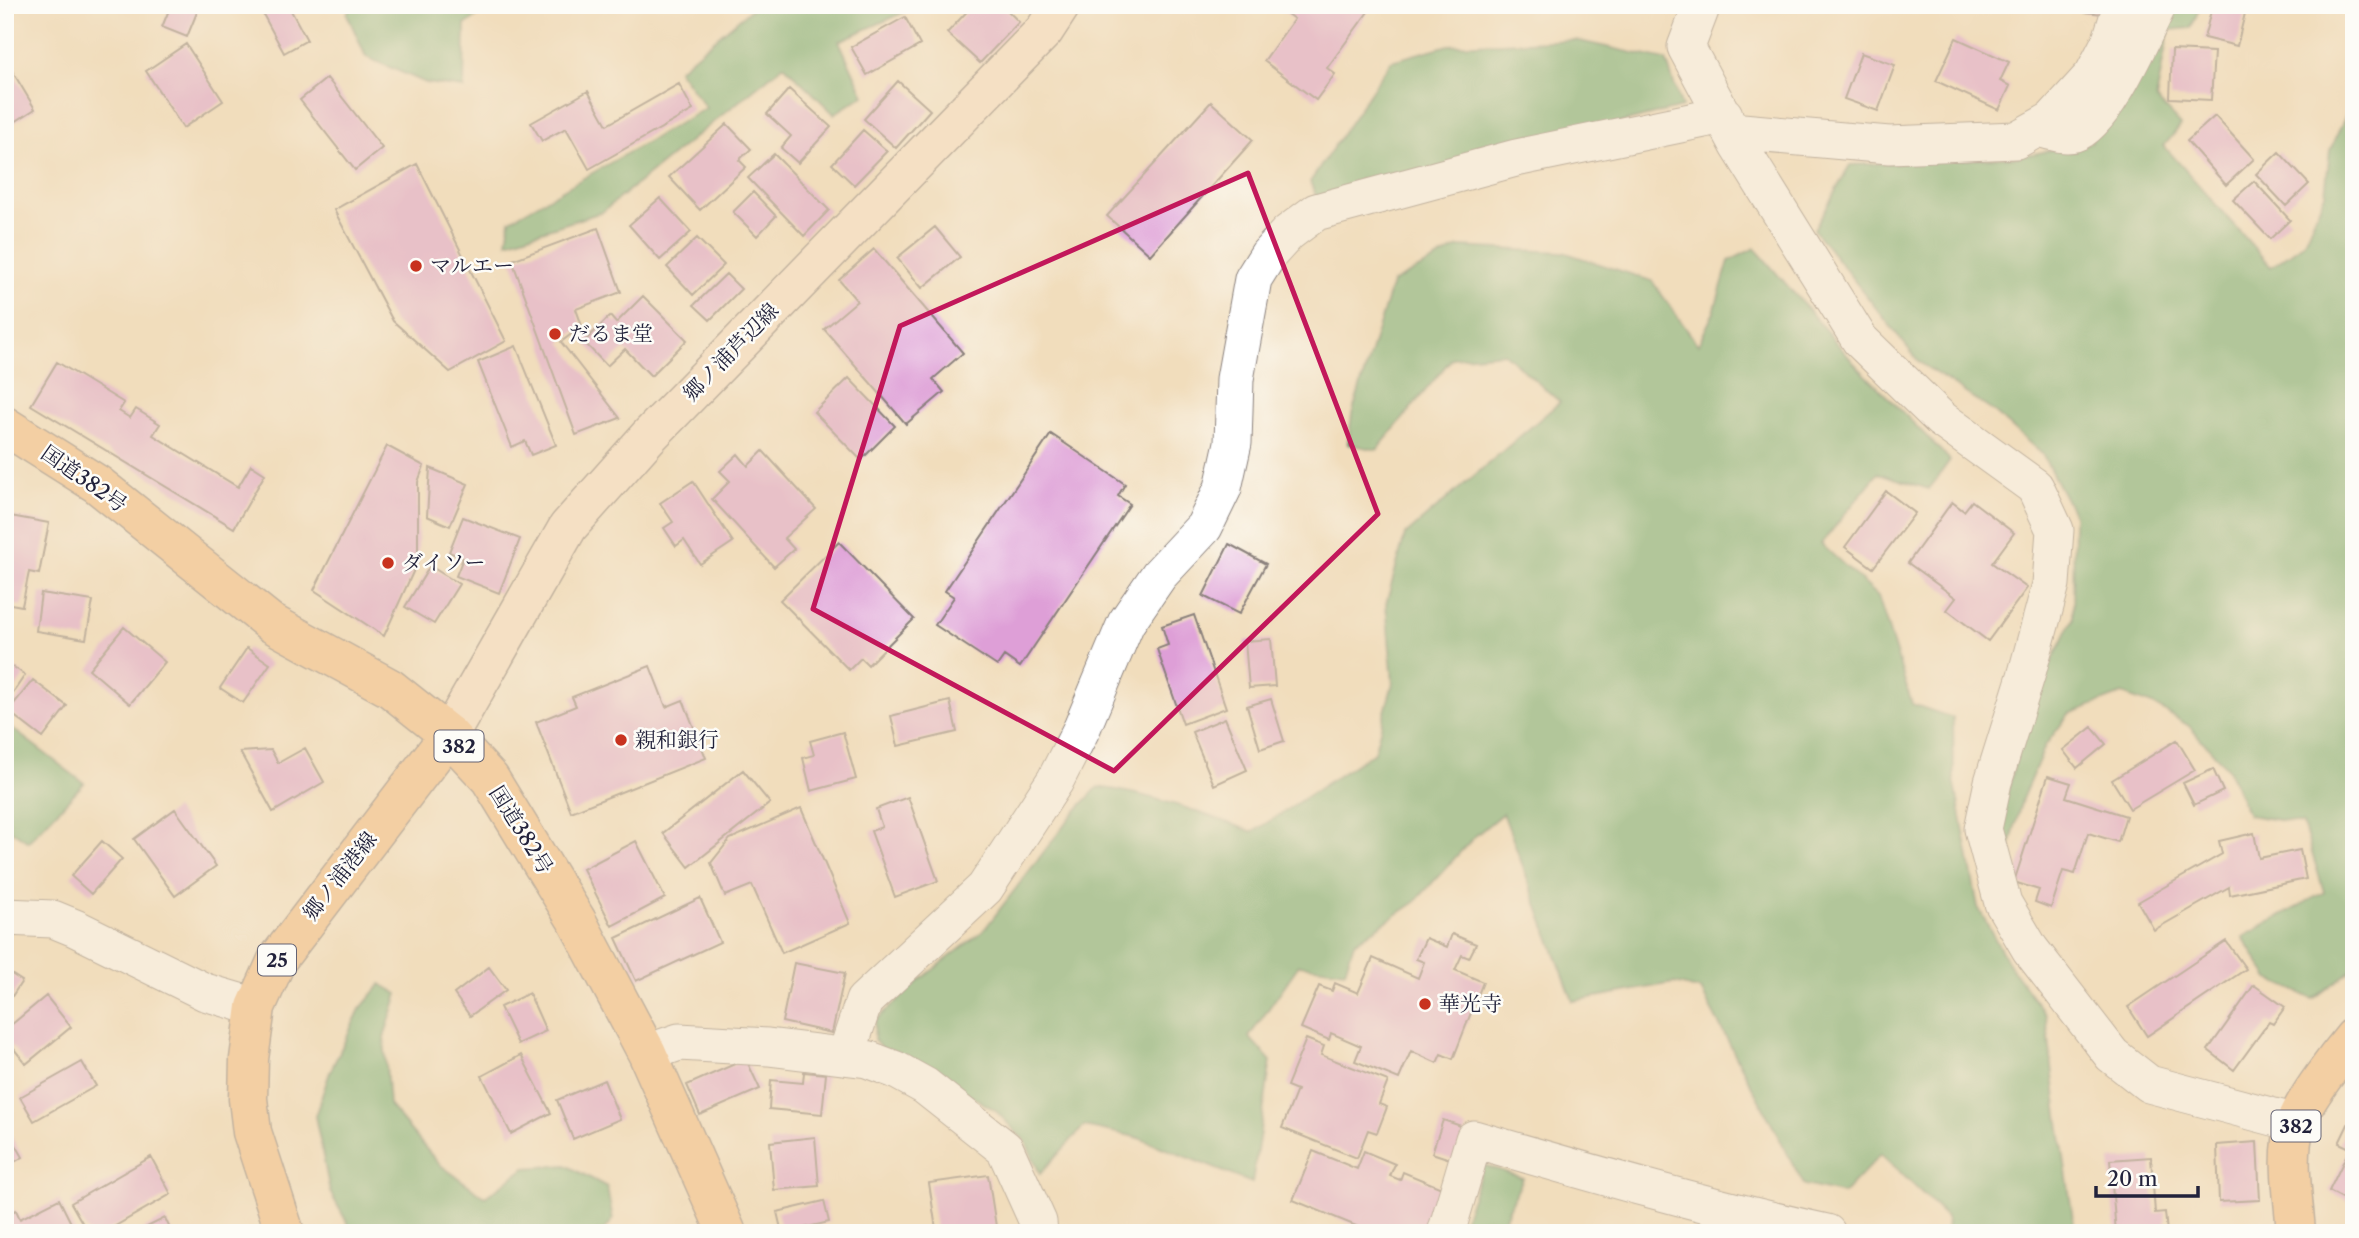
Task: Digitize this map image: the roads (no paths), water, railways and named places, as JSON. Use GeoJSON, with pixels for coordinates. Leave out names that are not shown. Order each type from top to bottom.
{"type":"FeatureCollection","features":[{"type":"Feature","properties":{"kind":"main road","name":"郷ノ浦芦辺線"},"geometry":{"type":"LineString","coordinates":[[449,735],[568,527],[648,437],[1044,31],[1061,5]]}},
{"type":"Feature","properties":{"kind":"main road","name":"国道382号"},"geometry":{"type":"LineString","coordinates":[[5,425],[97,484],[271,623],[390,688],[449,735],[490,779],[577,921],[647,1052],[727,1233]]}},
{"type":"Feature","properties":{"kind":"main road","name":"郷ノ浦港線"},"geometry":{"type":"LineString","coordinates":[[285,1233],[252,1132],[248,1099],[256,1007],[276,960],[449,735]]}},
{"type":"Feature","properties":{"kind":"main road","name":"382"},"geometry":{"type":"LineString","coordinates":[[2296,1233],[2291,1156],[2296,1123],[2315,1090],[2354,1037]]}},
{"type":"Feature","properties":{"kind":"street"},"geometry":{"type":"LineString","coordinates":[[1702,5],[1686,47],[1728,123],[1860,340],[1941,419],[2035,487],[2055,530],[2051,584],[1993,782],[1983,829],[2003,903],[2030,949],[2112,1055],[2149,1084],[2296,1123]]}},
{"type":"Feature","properties":{"kind":"street"},"geometry":{"type":"LineString","coordinates":[[846,1056],[864,1001],[985,888],[1055,781],[1082,728],[1126,623],[1159,575],[1204,527],[1223,488],[1233,443],[1235,379],[1253,279],[1268,255],[1288,233],[1316,212],[1516,159],[1728,123],[1889,145],[2016,140],[2052,120],[2093,75],[2111,40],[2122,5]]}},
{"type":"Feature","properties":{"kind":"street"},"geometry":{"type":"LineString","coordinates":[[2038,128],[2063,134],[2077,132],[2090,122],[2118,85],[2158,5]]}},
{"type":"Feature","properties":{"kind":"street"},"geometry":{"type":"LineString","coordinates":[[5,917],[53,919],[205,992],[256,1007]]}},
{"type":"Feature","properties":{"kind":"street"},"geometry":{"type":"LineString","coordinates":[[647,1052],[679,1042],[768,1047],[867,1059],[886,1067],[925,1086],[1005,1149],[1038,1222],[1039,1233]]}},
{"type":"Feature","properties":{"kind":"street"},"geometry":{"type":"LineString","coordinates":[[1446,1233],[1474,1139],[1608,1178],[1826,1233]]}},
{"type":"Feature","properties":{"kind":"place","name":"マルエー"},"geometry":{"type":"Point","coordinates":[416,266]}},
{"type":"Feature","properties":{"kind":"place","name":"だるま堂"},"geometry":{"type":"Point","coordinates":[555,334]}},
{"type":"Feature","properties":{"kind":"place","name":"ダイソー"},"geometry":{"type":"Point","coordinates":[388,563]}},
{"type":"Feature","properties":{"kind":"place","name":"親和銀行"},"geometry":{"type":"Point","coordinates":[621,740]}},
{"type":"Feature","properties":{"kind":"place","name":"華光寺"},"geometry":{"type":"Point","coordinates":[1425,1004]}}]}
